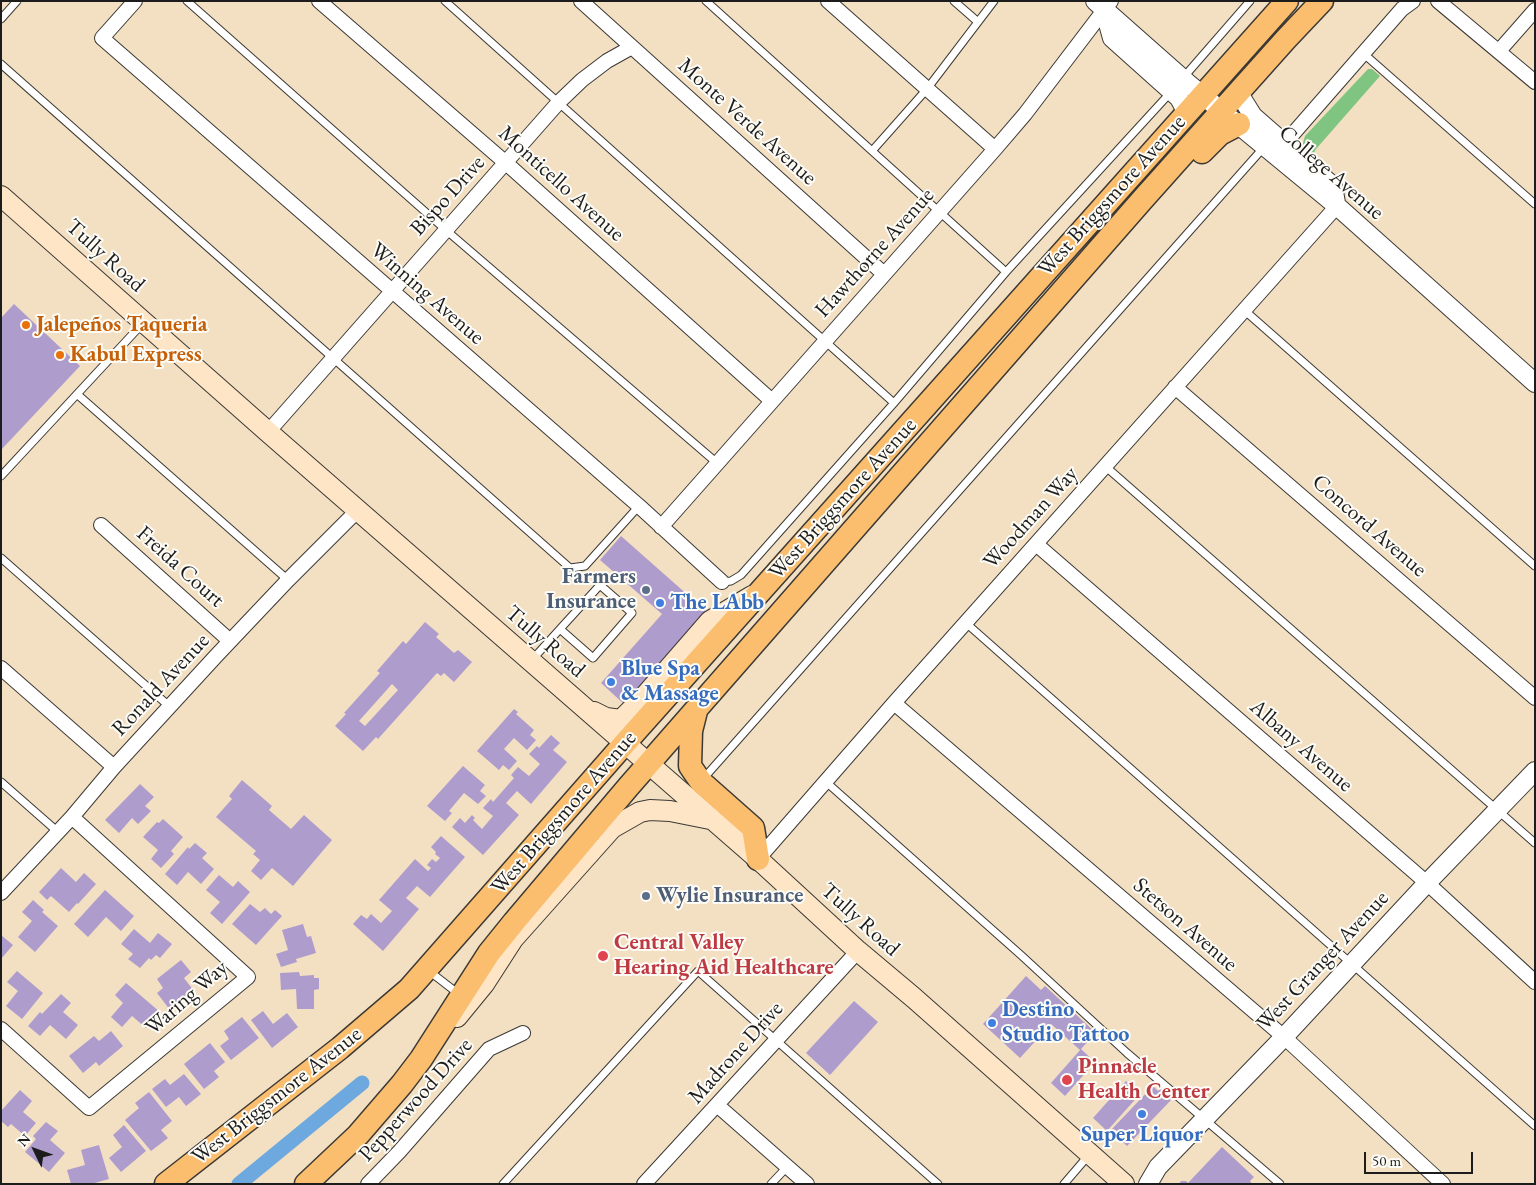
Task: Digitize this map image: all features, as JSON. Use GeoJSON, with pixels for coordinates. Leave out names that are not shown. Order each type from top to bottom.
{"type":"FeatureCollection","features":[{"type":"Feature","properties":{"kind":"main road","name":"West Briggsmore Avenue"},"geometry":{"type":"LineString","coordinates":[[166,1184],[346,1043],[409,989],[625,743],[1287,1]]}},
{"type":"Feature","properties":{"kind":"main road","name":"West Briggsmore Avenue"},"geometry":{"type":"LineString","coordinates":[[306,1184],[333,1160],[374,1118],[402,1084],[489,953],[649,764],[1074,279],[1230,117],[1238,92],[1322,1]]}},
{"type":"Feature","properties":{"kind":"main road","name":"Tully Road"},"geometry":{"type":"LineString","coordinates":[[1,196],[268,432],[758,859],[858,951],[914,998],[1124,1184]]}},
{"type":"Feature","properties":{"kind":"main road"},"geometry":{"type":"LineString","coordinates":[[583,706],[606,718],[621,720],[643,698],[710,621],[762,589]]}},
{"type":"Feature","properties":{"kind":"main road"},"geometry":{"type":"LineString","coordinates":[[696,711],[691,731],[690,766],[701,782],[753,828],[758,859]]}},
{"type":"Feature","properties":{"kind":"main road"},"geometry":{"type":"LineString","coordinates":[[421,1058],[444,1030],[464,1010],[484,984],[513,939],[612,828],[633,816],[650,810],[670,811],[712,820]]}},
{"type":"Feature","properties":{"kind":"street","name":"Winning Avenue"},"geometry":{"type":"LineString","coordinates":[[135,1],[102,38],[639,506],[722,582]]}},
{"type":"Feature","properties":{"kind":"street","name":"Monticello Avenue"},"geometry":{"type":"LineString","coordinates":[[319,1],[506,163],[772,401]]}},
{"type":"Feature","properties":{"kind":"street","name":"Monte Verde Avenue"},"geometry":{"type":"LineString","coordinates":[[581,1],[884,274]]}},
{"type":"Feature","properties":{"kind":"street"},"geometry":{"type":"LineString","coordinates":[[828,1],[995,149]]}},
{"type":"Feature","properties":{"kind":"street"},"geometry":{"type":"LineString","coordinates":[[1275,147],[1364,54],[1402,9],[1413,1]]}},
{"type":"Feature","properties":{"kind":"street"},"geometry":{"type":"LineString","coordinates":[[1438,1],[1535,82]]}},
{"type":"Feature","properties":{"kind":"street"},"geometry":{"type":"LineString","coordinates":[[1103,4],[1112,38]]}},
{"type":"Feature","properties":{"kind":"street","name":"College Avenue"},"geometry":{"type":"LineString","coordinates":[[1103,4],[1177,85],[1202,95],[1230,117],[1275,147]]}},
{"type":"Feature","properties":{"kind":"street","name":"Hawthorne Avenue"},"geometry":{"type":"LineString","coordinates":[[661,527],[1025,114],[1086,35],[1103,4]]}},
{"type":"Feature","properties":{"kind":"street"},"geometry":{"type":"LineString","coordinates":[[1499,51],[1535,10]]}},
{"type":"Feature","properties":{"kind":"street"},"geometry":{"type":"LineString","coordinates":[[1086,35],[1099,32],[1112,38],[1177,85],[1187,113]]}},
{"type":"Feature","properties":{"kind":"street","name":"Bispo Drive"},"geometry":{"type":"LineString","coordinates":[[268,432],[558,103],[582,80],[632,47]]}},
{"type":"Feature","properties":{"kind":"street"},"geometry":{"type":"LineString","coordinates":[[1238,92],[1275,147],[1333,186],[1337,206]]}},
{"type":"Feature","properties":{"kind":"street","name":"College Avenue"},"geometry":{"type":"LineString","coordinates":[[1337,206],[1535,384]]}},
{"type":"Feature","properties":{"kind":"street","name":"Woodman Way"},"geometry":{"type":"LineString","coordinates":[[758,859],[894,703],[1337,206]]}},
{"type":"Feature","properties":{"kind":"street","name":"Concord Avenue"},"geometry":{"type":"LineString","coordinates":[[1175,387],[1535,698]]}},
{"type":"Feature","properties":{"kind":"street","name":"Ronald Avenue"},"geometry":{"type":"LineString","coordinates":[[1,893],[72,817],[169,706],[288,580],[358,510]]}},
{"type":"Feature","properties":{"kind":"street","name":"Freida Court"},"geometry":{"type":"LineString","coordinates":[[101,525],[230,641]]}},
{"type":"Feature","properties":{"kind":"street","name":"Albany Avenue"},"geometry":{"type":"LineString","coordinates":[[1036,544],[1427,883],[1535,982]]}},
{"type":"Feature","properties":{"kind":"street"},"geometry":{"type":"LineString","coordinates":[[1,668],[114,767]]}},
{"type":"Feature","properties":{"kind":"street","name":"Stetson Avenue"},"geometry":{"type":"LineString","coordinates":[[894,703],[1284,1037],[1443,1184]]}},
{"type":"Feature","properties":{"kind":"street","name":"West Granger Avenue"},"geometry":{"type":"LineString","coordinates":[[1148,1184],[1158,1167],[1284,1037],[1427,883],[1535,771]]}},
{"type":"Feature","properties":{"kind":"street","name":"Waring Way"},"geometry":{"type":"LineString","coordinates":[[1,1029],[89,1108],[248,977],[72,817]]}},
{"type":"Feature","properties":{"kind":"street","name":"Madrone Drive"},"geometry":{"type":"LineString","coordinates":[[644,1184],[858,951]]}},
{"type":"Feature","properties":{"kind":"street","name":"Pepperwood Drive"},"geometry":{"type":"LineString","coordinates":[[368,1184],[399,1152],[489,1050],[523,1033]]}},
{"type":"Feature","properties":{"kind":"street"},"geometry":{"type":"LineString","coordinates":[[717,1105],[807,1184]]}},
{"type":"Feature","properties":{"kind":"lane"},"geometry":{"type":"LineString","coordinates":[[1,19],[17,1]]}},
{"type":"Feature","properties":{"kind":"lane"},"geometry":{"type":"LineString","coordinates":[[187,1],[447,231],[717,462]]}},
{"type":"Feature","properties":{"kind":"lane"},"geometry":{"type":"LineString","coordinates":[[444,1],[894,403]]}},
{"type":"Feature","properties":{"kind":"lane"},"geometry":{"type":"LineString","coordinates":[[706,1],[1006,272]]}},
{"type":"Feature","properties":{"kind":"lane"},"geometry":{"type":"LineString","coordinates":[[954,1],[978,22]]}},
{"type":"Feature","properties":{"kind":"lane"},"geometry":{"type":"LineString","coordinates":[[872,151],[927,89],[994,1]]}},
{"type":"Feature","properties":{"kind":"lane"},"geometry":{"type":"LineString","coordinates":[[722,582],[731,581],[742,575],[894,403],[1006,272],[1177,85],[1250,1]]}},
{"type":"Feature","properties":{"kind":"lane"},"geometry":{"type":"LineString","coordinates":[[1364,54],[1535,204]]}},
{"type":"Feature","properties":{"kind":"lane"},"geometry":{"type":"LineString","coordinates":[[1,64],[570,568],[585,566],[639,506]]}},
{"type":"Feature","properties":{"kind":"lane"},"geometry":{"type":"LineString","coordinates":[[701,782],[1275,147]]}},
{"type":"Feature","properties":{"kind":"lane"},"geometry":{"type":"LineString","coordinates":[[1244,310],[1535,566]]}},
{"type":"Feature","properties":{"kind":"lane"},"geometry":{"type":"LineString","coordinates":[[1,476],[78,395],[143,322]]}},
{"type":"Feature","properties":{"kind":"lane"},"geometry":{"type":"LineString","coordinates":[[78,395],[288,580]]}},
{"type":"Feature","properties":{"kind":"lane"},"geometry":{"type":"LineString","coordinates":[[1105,466],[1535,843]]}},
{"type":"Feature","properties":{"kind":"lane"},"geometry":{"type":"LineString","coordinates":[[1,558],[169,706]]}},
{"type":"Feature","properties":{"kind":"lane"},"geometry":{"type":"LineString","coordinates":[[531,661],[560,628],[600,585],[632,613],[592,658],[560,628]]}},
{"type":"Feature","properties":{"kind":"lane"},"geometry":{"type":"LineString","coordinates":[[966,623],[1535,1126]]}},
{"type":"Feature","properties":{"kind":"lane"},"geometry":{"type":"LineString","coordinates":[[825,781],[1127,1052],[1280,1184]]}},
{"type":"Feature","properties":{"kind":"lane"},"geometry":{"type":"LineString","coordinates":[[1,782],[58,832]]}},
{"type":"Feature","properties":{"kind":"lane"},"geometry":{"type":"LineString","coordinates":[[426,969],[461,996]]}},
{"type":"Feature","properties":{"kind":"lane"},"geometry":{"type":"LineString","coordinates":[[503,1184],[698,971],[938,1184]]}},
{"type":"Feature","properties":{"kind":"lane"},"geometry":{"type":"LineString","coordinates":[[1064,1184],[1090,1154]]}},
{"type":"Feature","properties":{"kind":"lane"},"geometry":{"type":"LineString","coordinates":[[771,1184],[787,1166]]}},
{"type":"Feature","properties":{"kind":"green space"},"geometry":{"type":"Polygon","coordinates":[[[1368,69],[1372,69],[1380,76],[1316,149],[1311,158],[1301,150],[1305,136],[1368,69]]]}},
{"type":"Feature","properties":{"kind":"building"},"geometry":{"type":"Polygon","coordinates":[[[14,304],[80,366],[1,450],[1,318],[14,304]]]}},
{"type":"Feature","properties":{"kind":"building"},"geometry":{"type":"Polygon","coordinates":[[[621,536],[707,612],[625,705],[601,683],[662,614],[600,560],[621,536]]]}},
{"type":"Feature","properties":{"kind":"building"},"geometry":{"type":"Polygon","coordinates":[[[425,622],[439,634],[436,637],[454,653],[458,650],[472,662],[454,682],[444,673],[441,676],[437,673],[378,739],[376,737],[363,751],[335,726],[346,714],[344,713],[380,673],[377,671],[403,641],[406,644],[425,622]],[[392,684],[359,721],[365,726],[398,690],[392,684]]]}},
{"type":"Feature","properties":{"kind":"building"},"geometry":{"type":"Polygon","coordinates":[[[514,709],[518,712],[516,714],[534,730],[530,735],[536,740],[527,750],[514,738],[504,749],[517,761],[509,770],[503,765],[499,770],[477,751],[514,709]]]}},
{"type":"Feature","properties":{"kind":"building"},"geometry":{"type":"Polygon","coordinates":[[[551,735],[560,743],[553,750],[567,762],[531,804],[517,791],[506,803],[519,815],[483,855],[452,827],[460,818],[465,823],[472,815],[475,818],[473,820],[482,829],[493,816],[483,808],[491,799],[493,802],[514,778],[511,775],[518,767],[529,776],[540,764],[529,754],[537,746],[539,748],[551,735]]]}},
{"type":"Feature","properties":{"kind":"building"},"geometry":{"type":"Polygon","coordinates":[[[463,766],[485,785],[480,791],[486,796],[478,804],[464,793],[449,811],[452,813],[445,821],[427,806],[463,766]]]}},
{"type":"Feature","properties":{"kind":"building"},"geometry":{"type":"Polygon","coordinates":[[[242,780],[272,806],[269,810],[291,829],[304,815],[332,840],[293,886],[272,868],[261,880],[251,871],[260,860],[253,854],[256,851],[216,817],[232,799],[229,796],[242,780]]]}},
{"type":"Feature","properties":{"kind":"building"},"geometry":{"type":"Polygon","coordinates":[[[140,784],[154,797],[145,806],[151,811],[138,824],[132,818],[119,833],[105,820],[140,784]]]}},
{"type":"Feature","properties":{"kind":"building"},"geometry":{"type":"Polygon","coordinates":[[[163,819],[183,837],[171,851],[174,854],[161,868],[151,859],[158,850],[143,837],[157,822],[159,823],[163,819]]]}},
{"type":"Feature","properties":{"kind":"building"},"geometry":{"type":"Polygon","coordinates":[[[441,836],[465,857],[430,897],[417,886],[406,898],[419,909],[383,951],[353,924],[361,915],[367,919],[371,914],[381,923],[392,911],[379,900],[415,859],[428,871],[431,868],[427,865],[432,859],[436,862],[440,858],[431,847],[441,836]]]}},
{"type":"Feature","properties":{"kind":"building"},"geometry":{"type":"Polygon","coordinates":[[[195,843],[207,853],[202,858],[214,869],[201,884],[188,872],[177,885],[165,874],[188,847],[189,849],[195,843]]]}},
{"type":"Feature","properties":{"kind":"building"},"geometry":{"type":"Polygon","coordinates":[[[61,868],[76,882],[84,873],[96,884],[69,912],[51,896],[47,900],[39,892],[61,868]]]}},
{"type":"Feature","properties":{"kind":"building"},"geometry":{"type":"Polygon","coordinates":[[[219,875],[233,887],[238,881],[250,892],[222,924],[210,913],[220,902],[206,890],[219,875]]]}},
{"type":"Feature","properties":{"kind":"building"},"geometry":{"type":"Polygon","coordinates":[[[105,890],[134,916],[121,931],[106,917],[88,937],[74,924],[105,890]]]}},
{"type":"Feature","properties":{"kind":"building"},"geometry":{"type":"Polygon","coordinates":[[[33,900],[44,910],[42,912],[58,926],[35,952],[18,937],[32,921],[22,912],[33,900]]]}},
{"type":"Feature","properties":{"kind":"building"},"geometry":{"type":"Polygon","coordinates":[[[250,904],[260,912],[265,908],[271,914],[275,910],[282,916],[256,945],[232,924],[250,904]]]}},
{"type":"Feature","properties":{"kind":"building"},"geometry":{"type":"Polygon","coordinates":[[[303,924],[307,937],[311,936],[316,953],[296,959],[297,962],[281,967],[276,954],[288,950],[282,930],[303,924]]]}},
{"type":"Feature","properties":{"kind":"building"},"geometry":{"type":"Polygon","coordinates":[[[134,929],[150,943],[158,933],[172,944],[160,958],[156,955],[151,960],[149,958],[140,968],[128,959],[133,954],[121,944],[134,929]]]}},
{"type":"Feature","properties":{"kind":"building"},"geometry":{"type":"Polygon","coordinates":[[[1,935],[13,945],[1,959],[1,935]]]}},
{"type":"Feature","properties":{"kind":"building"},"geometry":{"type":"Polygon","coordinates":[[[181,960],[191,972],[184,978],[194,991],[170,1010],[157,993],[163,988],[157,979],[181,960]]]}},
{"type":"Feature","properties":{"kind":"building"},"geometry":{"type":"Polygon","coordinates":[[[17,971],[43,993],[22,1019],[6,1006],[18,991],[7,982],[17,971]]]}},
{"type":"Feature","properties":{"kind":"building"},"geometry":{"type":"Polygon","coordinates":[[[299,972],[300,976],[314,975],[314,978],[319,978],[319,989],[314,990],[314,1009],[297,1009],[296,989],[281,990],[280,973],[299,972]]]}},
{"type":"Feature","properties":{"kind":"building"},"geometry":{"type":"Polygon","coordinates":[[[1026,976],[1041,990],[1045,986],[1096,1033],[1080,1050],[1051,1024],[1020,1058],[983,1024],[1026,976]]]}},
{"type":"Feature","properties":{"kind":"building"},"geometry":{"type":"Polygon","coordinates":[[[126,983],[160,1012],[146,1028],[132,1016],[122,1027],[111,1017],[123,1003],[115,995],[126,983]]]}},
{"type":"Feature","properties":{"kind":"building"},"geometry":{"type":"Polygon","coordinates":[[[61,994],[71,1003],[63,1012],[78,1025],[66,1039],[50,1025],[40,1036],[28,1026],[40,1012],[42,1014],[61,994]]]}},
{"type":"Feature","properties":{"kind":"building"},"geometry":{"type":"Polygon","coordinates":[[[854,1001],[878,1022],[830,1075],[806,1053],[854,1001]]]}},
{"type":"Feature","properties":{"kind":"building"},"geometry":{"type":"Polygon","coordinates":[[[263,1011],[273,1024],[287,1013],[298,1027],[272,1048],[251,1020],[263,1011]]]}},
{"type":"Feature","properties":{"kind":"building"},"geometry":{"type":"Polygon","coordinates":[[[242,1017],[259,1038],[231,1060],[220,1046],[229,1039],[224,1031],[242,1017]]]}},
{"type":"Feature","properties":{"kind":"building"},"geometry":{"type":"Polygon","coordinates":[[[111,1031],[123,1046],[99,1066],[96,1062],[83,1073],[69,1056],[94,1036],[99,1041],[111,1031]]]}},
{"type":"Feature","properties":{"kind":"building"},"geometry":{"type":"Polygon","coordinates":[[[210,1043],[225,1062],[214,1071],[219,1077],[204,1089],[184,1064],[210,1043]]]}},
{"type":"Feature","properties":{"kind":"building"},"geometry":{"type":"Polygon","coordinates":[[[1081,1049],[1095,1062],[1065,1096],[1051,1083],[1081,1049]]]}},
{"type":"Feature","properties":{"kind":"building"},"geometry":{"type":"Polygon","coordinates":[[[184,1074],[201,1094],[186,1106],[179,1097],[166,1107],[152,1089],[165,1079],[170,1085],[184,1074]]]}},
{"type":"Feature","properties":{"kind":"building"},"geometry":{"type":"Polygon","coordinates":[[[1126,1081],[1140,1094],[1107,1131],[1093,1118],[1126,1081]]]}},
{"type":"Feature","properties":{"kind":"building","name":"Super Liquor"},"geometry":{"type":"Polygon","coordinates":[[[1153,1086],[1158,1091],[1161,1088],[1173,1098],[1127,1146],[1111,1130],[1153,1086]]]}},
{"type":"Feature","properties":{"kind":"building"},"geometry":{"type":"Polygon","coordinates":[[[20,1090],[32,1101],[23,1112],[36,1123],[25,1136],[11,1124],[8,1127],[1,1121],[1,1111],[20,1090]]]}},
{"type":"Feature","properties":{"kind":"building"},"geometry":{"type":"Polygon","coordinates":[[[149,1092],[172,1121],[161,1130],[168,1138],[151,1151],[125,1120],[139,1108],[135,1103],[149,1092]]]}},
{"type":"Feature","properties":{"kind":"building"},"geometry":{"type":"Polygon","coordinates":[[[46,1122],[58,1131],[50,1140],[65,1153],[49,1172],[25,1152],[36,1139],[33,1136],[46,1122]]]}},
{"type":"Feature","properties":{"kind":"building"},"geometry":{"type":"Polygon","coordinates":[[[124,1125],[146,1151],[121,1172],[109,1158],[122,1147],[113,1135],[124,1125]]]}},
{"type":"Feature","properties":{"kind":"building"},"geometry":{"type":"Polygon","coordinates":[[[99,1145],[109,1179],[91,1184],[71,1184],[67,1170],[85,1165],[81,1150],[99,1145]]]}},
{"type":"Feature","properties":{"kind":"building"},"geometry":{"type":"Polygon","coordinates":[[[1222,1147],[1254,1177],[1250,1181],[1252,1184],[1179,1184],[1181,1181],[1188,1183],[1222,1147]]]}},
{"type":"Feature","properties":{"kind":"waterway"},"geometry":{"type":"LineString","coordinates":[[239,1184],[362,1083]]}},
{"type":"Feature","properties":{"kind":"place","name":"Jalepeños Taqueria"},"geometry":{"type":"Point","coordinates":[26,325]}},
{"type":"Feature","properties":{"kind":"place","name":"Kabul Express"},"geometry":{"type":"Point","coordinates":[60,355]}},
{"type":"Feature","properties":{"kind":"place","name":"Farmers Insurance"},"geometry":{"type":"Point","coordinates":[646,590]}},
{"type":"Feature","properties":{"kind":"place","name":"The LAbb"},"geometry":{"type":"Point","coordinates":[660,603]}},
{"type":"Feature","properties":{"kind":"place","name":"Blue Spa & Massage"},"geometry":{"type":"Point","coordinates":[611,682]}},
{"type":"Feature","properties":{"kind":"place","name":"Wylie Insurance"},"geometry":{"type":"Point","coordinates":[646,896]}},
{"type":"Feature","properties":{"kind":"place","name":"Central Valley Hearing Aid Healthcare"},"geometry":{"type":"Point","coordinates":[603,956]}},
{"type":"Feature","properties":{"kind":"place","name":"Destino Studio Tattoo"},"geometry":{"type":"Point","coordinates":[992,1023]}},
{"type":"Feature","properties":{"kind":"place","name":"Pinnacle Health Center"},"geometry":{"type":"Point","coordinates":[1067,1080]}},
{"type":"Feature","properties":{"kind":"place","name":"Super Liquor"},"geometry":{"type":"Point","coordinates":[1142,1114]}}]}
